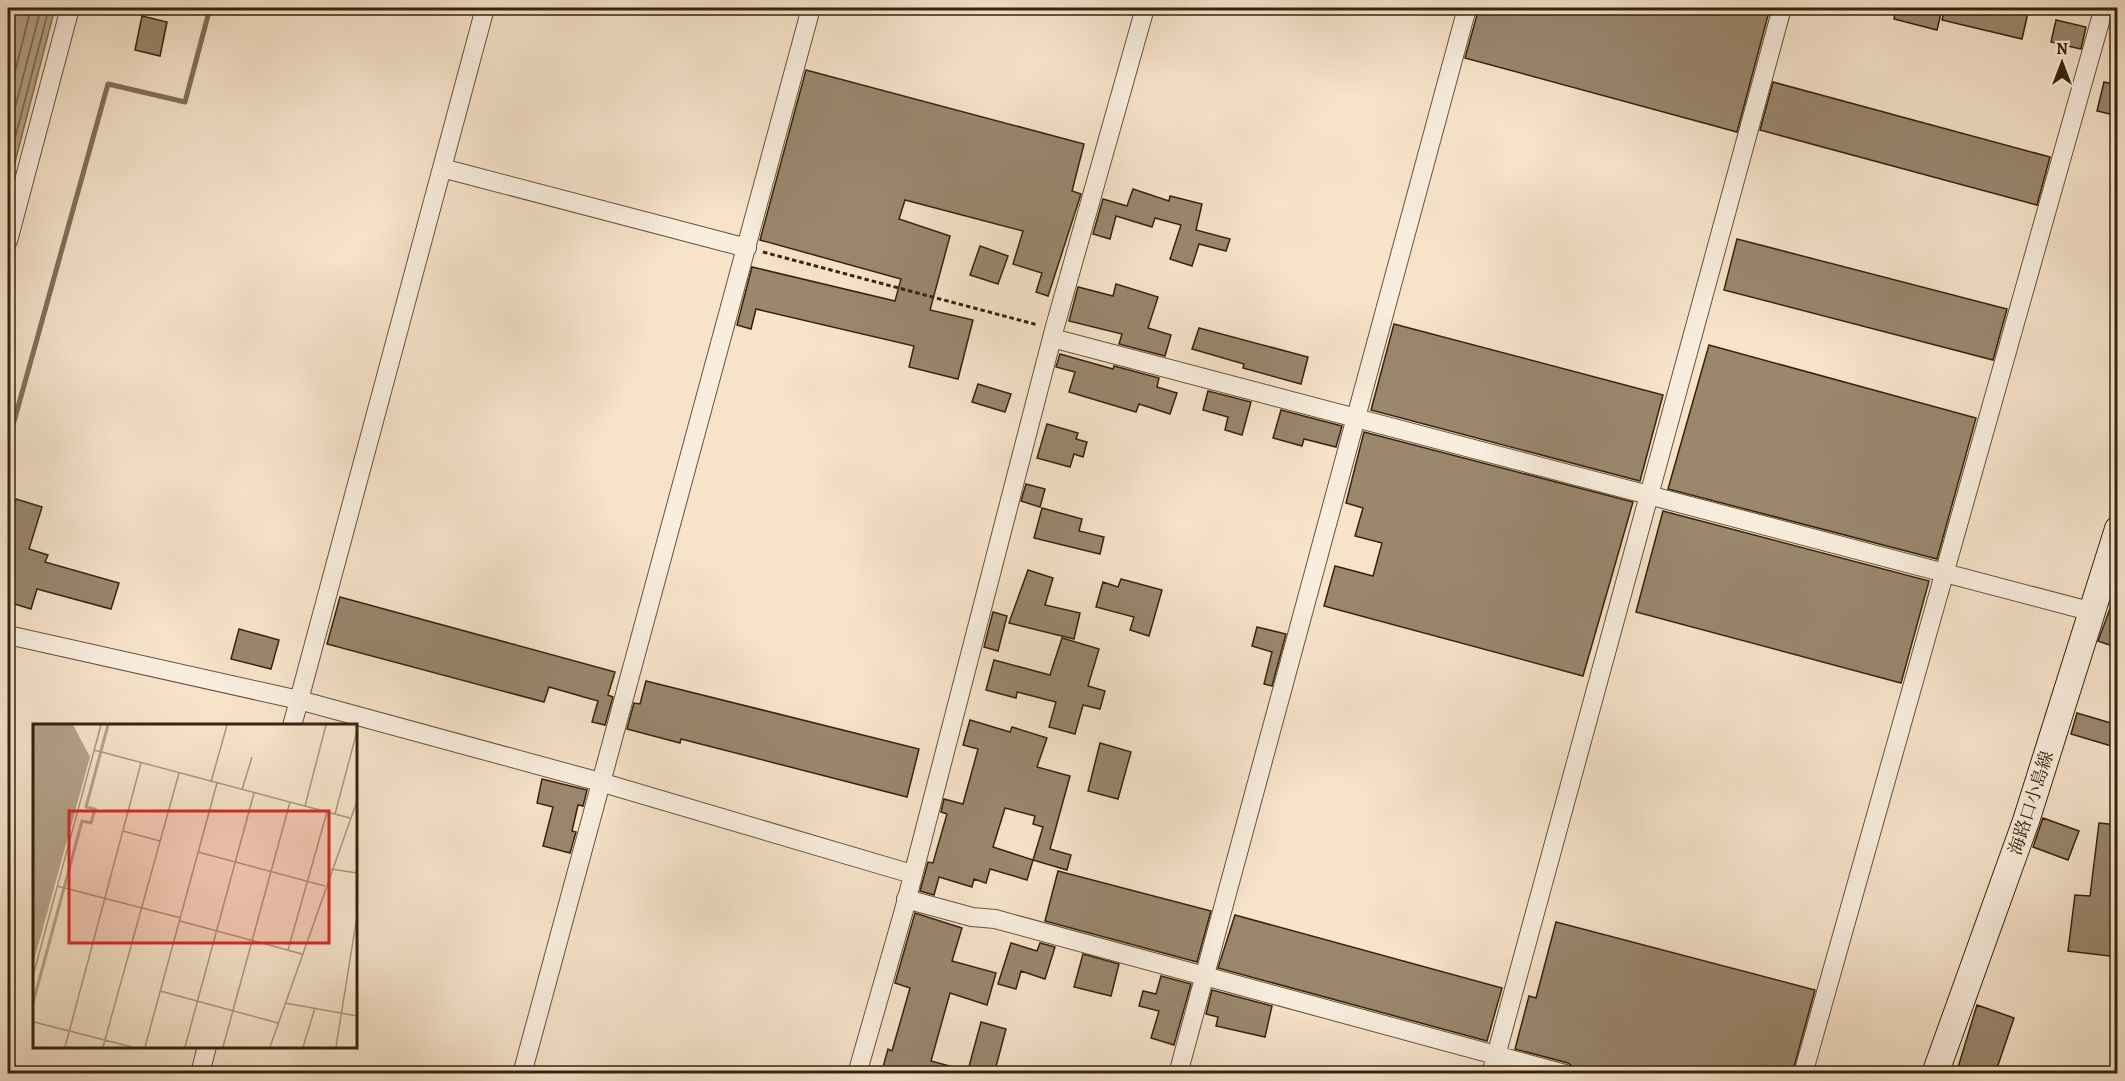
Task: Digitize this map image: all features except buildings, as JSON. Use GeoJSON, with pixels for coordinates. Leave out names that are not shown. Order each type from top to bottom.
{"type":"FeatureCollection","features":[{"type":"Feature","properties":{"kind":"main road","name":"海路口小島線"},"geometry":{"type":"LineString","coordinates":[[1935,1074],[2026,821],[2118,529]]}},
{"type":"Feature","properties":{"kind":"street"},"geometry":{"type":"LineString","coordinates":[[8,242],[70,8]]}},
{"type":"Feature","properties":{"kind":"street"},"geometry":{"type":"LineString","coordinates":[[293,724],[485,8]]}},
{"type":"Feature","properties":{"kind":"street"},"geometry":{"type":"LineString","coordinates":[[522,1074],[811,8]]}},
{"type":"Feature","properties":{"kind":"street"},"geometry":{"type":"LineString","coordinates":[[857,1074],[906,899],[1053,334],[1145,8]]}},
{"type":"Feature","properties":{"kind":"street"},"geometry":{"type":"LineString","coordinates":[[1178,1074],[1467,8]]}},
{"type":"Feature","properties":{"kind":"street"},"geometry":{"type":"LineString","coordinates":[[1491,1074],[1782,8]]}},
{"type":"Feature","properties":{"kind":"street"},"geometry":{"type":"LineString","coordinates":[[1803,1074],[2104,11]]}},
{"type":"Feature","properties":{"kind":"street"},"geometry":{"type":"LineString","coordinates":[[442,168],[747,248]]}},
{"type":"Feature","properties":{"kind":"street"},"geometry":{"type":"LineString","coordinates":[[1053,334],[1354,419],[1936,573],[1944,571],[2093,612]]}},
{"type":"Feature","properties":{"kind":"street"},"geometry":{"type":"LineString","coordinates":[[8,635],[299,700],[600,782],[912,874]]}},
{"type":"Feature","properties":{"kind":"street"},"geometry":{"type":"LineString","coordinates":[[906,899],[972,917],[995,919],[1565,1074]]}},
{"type":"Feature","properties":{"kind":"street"},"geometry":{"type":"LineString","coordinates":[[200,1074],[207,1048]]}},
{"type":"Feature","properties":{"kind":"path"},"geometry":{"type":"LineString","coordinates":[[747,248],[1053,334]]}},
{"type":"Feature","properties":{"kind":"water"},"geometry":{"type":"Polygon","coordinates":[[[8,8],[55,8],[8,189],[8,8]]]}},
{"type":"Feature","properties":{"kind":"waterway"},"geometry":{"type":"LineString","coordinates":[[8,443],[108,84],[185,102],[210,8]]}}]}
